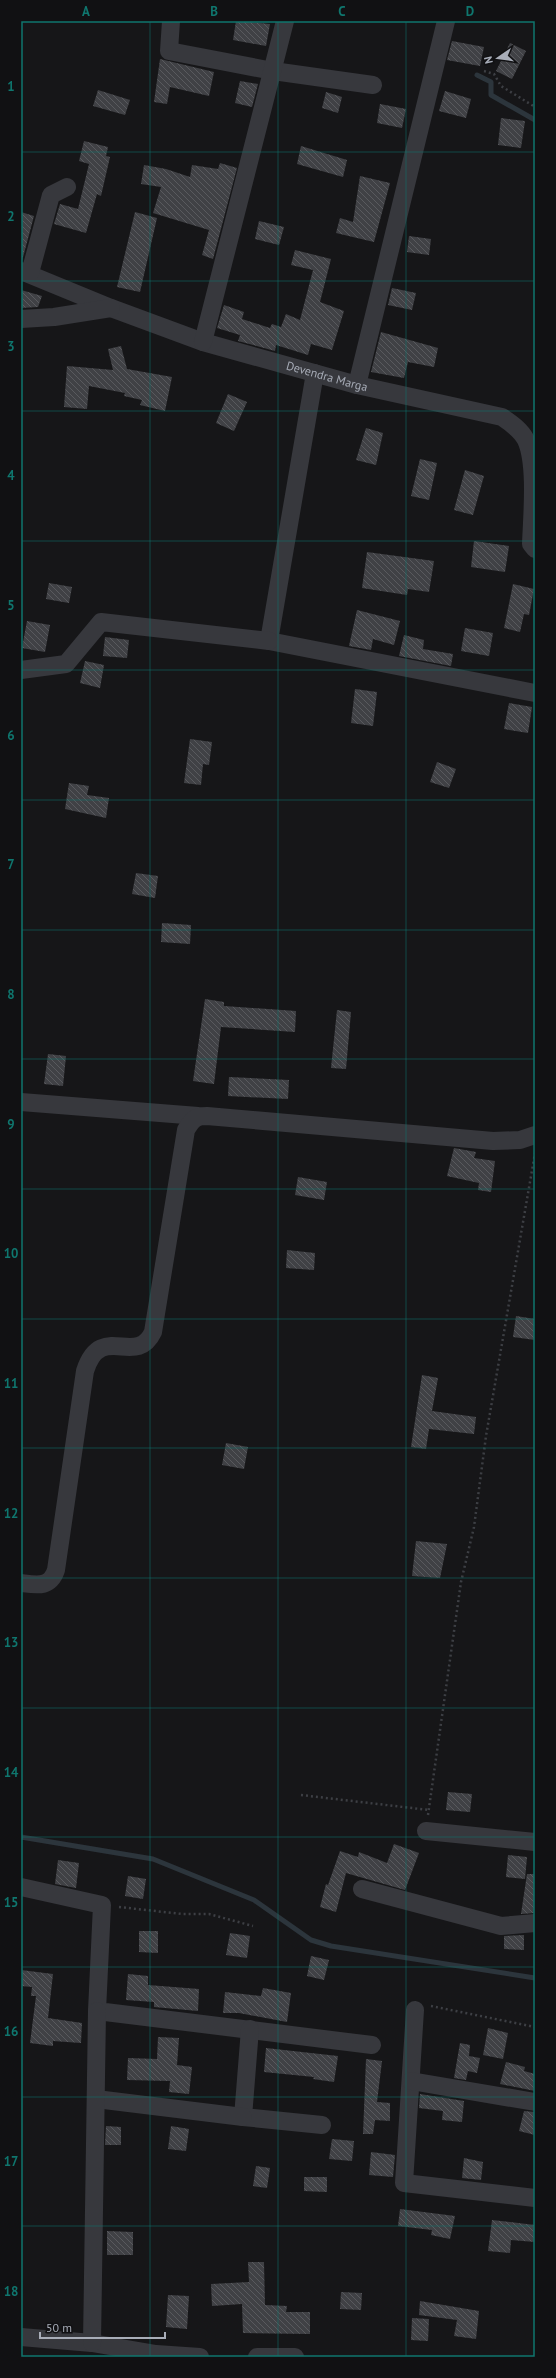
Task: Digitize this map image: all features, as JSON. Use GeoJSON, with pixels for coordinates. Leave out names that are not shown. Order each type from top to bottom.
{"type":"FeatureCollection","features":[{"type":"Feature","properties":{"kind":"street"},"geometry":{"type":"LineString","coordinates":[[171,21],[169,51],[273,71],[373,85]]}},
{"type":"Feature","properties":{"kind":"street"},"geometry":{"type":"LineString","coordinates":[[203,342],[285,21]]}},
{"type":"Feature","properties":{"kind":"street"},"geometry":{"type":"LineString","coordinates":[[358,385],[446,21]]}},
{"type":"Feature","properties":{"kind":"street"},"geometry":{"type":"LineString","coordinates":[[26,272],[51,195],[66,187]]}},
{"type":"Feature","properties":{"kind":"street","name":"Devendra Marga"},"geometry":{"type":"LineString","coordinates":[[26,272],[111,308],[203,342],[358,385],[502,417],[516,426],[525,440],[531,456],[531,544],[535,549]]}},
{"type":"Feature","properties":{"kind":"street"},"geometry":{"type":"LineString","coordinates":[[21,319],[54,317],[111,308]]}},
{"type":"Feature","properties":{"kind":"street"},"geometry":{"type":"LineString","coordinates":[[269,641],[315,373]]}},
{"type":"Feature","properties":{"kind":"street"},"geometry":{"type":"LineString","coordinates":[[21,670],[66,664],[101,622],[269,641],[535,694]]}},
{"type":"Feature","properties":{"kind":"street"},"geometry":{"type":"LineString","coordinates":[[21,1102],[493,1141],[520,1140],[535,1135]]}},
{"type":"Feature","properties":{"kind":"street"},"geometry":{"type":"LineString","coordinates":[[21,1582],[43,1585],[52,1580],[54,1576],[85,1371],[90,1358],[96,1350],[108,1346],[135,1348],[149,1341],[153,1332],[186,1130],[191,1121],[198,1116]]}},
{"type":"Feature","properties":{"kind":"street"},"geometry":{"type":"LineString","coordinates":[[426,1831],[535,1842]]}},
{"type":"Feature","properties":{"kind":"street"},"geometry":{"type":"LineString","coordinates":[[21,1887],[102,1905],[97,2011],[92,2343]]}},
{"type":"Feature","properties":{"kind":"street"},"geometry":{"type":"LineString","coordinates":[[362,1889],[501,1926],[535,1923]]}},
{"type":"Feature","properties":{"kind":"street"},"geometry":{"type":"LineString","coordinates":[[415,2010],[404,2183],[535,2198]]}},
{"type":"Feature","properties":{"kind":"street"},"geometry":{"type":"LineString","coordinates":[[97,2011],[250,2029],[372,2046]]}},
{"type":"Feature","properties":{"kind":"street"},"geometry":{"type":"LineString","coordinates":[[243,2117],[250,2029]]}},
{"type":"Feature","properties":{"kind":"street"},"geometry":{"type":"LineString","coordinates":[[411,2081],[535,2102]]}},
{"type":"Feature","properties":{"kind":"street"},"geometry":{"type":"LineString","coordinates":[[96,2099],[322,2125]]}},
{"type":"Feature","properties":{"kind":"street"},"geometry":{"type":"LineString","coordinates":[[21,2337],[92,2343],[156,2354],[200,2357]]}},
{"type":"Feature","properties":{"kind":"street"},"geometry":{"type":"LineString","coordinates":[[257,2357],[294,2357]]}},
{"type":"Feature","properties":{"kind":"path"},"geometry":{"type":"LineString","coordinates":[[484,71],[494,74],[502,86],[535,106]]}},
{"type":"Feature","properties":{"kind":"path"},"geometry":{"type":"LineString","coordinates":[[426,1831],[461,1582],[474,1527],[486,1436],[535,1150]]}},
{"type":"Feature","properties":{"kind":"path"},"geometry":{"type":"LineString","coordinates":[[301,1795],[429,1810]]}},
{"type":"Feature","properties":{"kind":"path"},"geometry":{"type":"LineString","coordinates":[[102,1905],[182,1914],[209,1914],[253,1926]]}},
{"type":"Feature","properties":{"kind":"path"},"geometry":{"type":"LineString","coordinates":[[415,2010],[431,2006],[535,2027]]}},
{"type":"Feature","properties":{"kind":"building"},"geometry":{"type":"Polygon","coordinates":[[[236,21],[270,24],[266,46],[233,40],[236,21]]]}},
{"type":"Feature","properties":{"kind":"building"},"geometry":{"type":"Polygon","coordinates":[[[452,41],[484,47],[480,66],[447,60],[452,41]]]}},
{"type":"Feature","properties":{"kind":"building"},"geometry":{"type":"Polygon","coordinates":[[[510,43],[526,51],[512,79],[496,71],[510,43]]]}},
{"type":"Feature","properties":{"kind":"building"},"geometry":{"type":"Polygon","coordinates":[[[160,59],[214,72],[209,96],[170,87],[167,104],[154,102],[160,59]]]}},
{"type":"Feature","properties":{"kind":"building"},"geometry":{"type":"Polygon","coordinates":[[[240,81],[258,84],[252,107],[235,103],[240,81]]]}},
{"type":"Feature","properties":{"kind":"building"},"geometry":{"type":"Polygon","coordinates":[[[98,90],[130,100],[125,115],[93,106],[98,90]]]}},
{"type":"Feature","properties":{"kind":"building"},"geometry":{"type":"Polygon","coordinates":[[[445,91],[471,99],[466,118],[439,111],[445,91]]]}},
{"type":"Feature","properties":{"kind":"building"},"geometry":{"type":"Polygon","coordinates":[[[326,92],[342,97],[338,113],[322,108],[326,92]]]}},
{"type":"Feature","properties":{"kind":"building"},"geometry":{"type":"Polygon","coordinates":[[[380,104],[406,109],[402,128],[377,123],[380,104]]]}},
{"type":"Feature","properties":{"kind":"building"},"geometry":{"type":"Polygon","coordinates":[[[501,118],[525,121],[521,148],[498,145],[501,118]]]}},
{"type":"Feature","properties":{"kind":"building"},"geometry":{"type":"Polygon","coordinates":[[[84,141],[108,147],[106,156],[110,157],[101,196],[97,194],[86,233],[54,224],[60,204],[78,209],[89,164],[79,161],[84,141]]]}},
{"type":"Feature","properties":{"kind":"building"},"geometry":{"type":"Polygon","coordinates":[[[301,146],[347,160],[343,177],[297,164],[301,146]]]}},
{"type":"Feature","properties":{"kind":"building"},"geometry":{"type":"Polygon","coordinates":[[[220,163],[237,168],[213,259],[202,255],[209,230],[153,213],[161,187],[141,184],[144,165],[166,169],[190,177],[192,165],[218,169],[220,163]]]}},
{"type":"Feature","properties":{"kind":"building"},"geometry":{"type":"Polygon","coordinates":[[[360,176],[390,183],[374,242],[336,233],[340,218],[353,222],[360,176]]]}},
{"type":"Feature","properties":{"kind":"building"},"geometry":{"type":"Polygon","coordinates":[[[21,212],[34,216],[22,261],[21,261],[21,212]]]}},
{"type":"Feature","properties":{"kind":"building"},"geometry":{"type":"Polygon","coordinates":[[[135,212],[157,218],[140,292],[117,287],[135,212]]]}},
{"type":"Feature","properties":{"kind":"building"},"geometry":{"type":"Polygon","coordinates":[[[259,221],[284,227],[279,245],[255,239],[259,221]]]}},
{"type":"Feature","properties":{"kind":"building"},"geometry":{"type":"Polygon","coordinates":[[[409,236],[431,239],[429,255],[407,252],[409,236]]]}},
{"type":"Feature","properties":{"kind":"building"},"geometry":{"type":"Polygon","coordinates":[[[295,250],[331,259],[320,302],[344,311],[332,350],[311,344],[308,355],[276,345],[275,351],[238,341],[240,335],[217,328],[224,305],[244,312],[242,319],[270,328],[272,324],[281,327],[286,314],[300,320],[313,270],[291,265],[295,250]]]}},
{"type":"Feature","properties":{"kind":"building"},"geometry":{"type":"Polygon","coordinates":[[[392,288],[416,293],[412,310],[388,305],[392,288]]]}},
{"type":"Feature","properties":{"kind":"building"},"geometry":{"type":"Polygon","coordinates":[[[21,290],[42,296],[38,307],[21,308],[21,290]]]}},
{"type":"Feature","properties":{"kind":"building"},"geometry":{"type":"Polygon","coordinates":[[[381,332],[438,348],[434,367],[408,362],[404,378],[371,372],[381,332]]]}},
{"type":"Feature","properties":{"kind":"building"},"geometry":{"type":"Polygon","coordinates":[[[121,346],[127,369],[172,377],[165,411],[140,405],[142,400],[124,396],[125,393],[89,386],[87,409],[64,407],[67,366],[113,370],[108,349],[121,346]]]}},
{"type":"Feature","properties":{"kind":"building"},"geometry":{"type":"Polygon","coordinates":[[[228,394],[247,402],[234,431],[216,423],[228,394]]]}},
{"type":"Feature","properties":{"kind":"building"},"geometry":{"type":"Polygon","coordinates":[[[366,428],[383,433],[376,465],[356,460],[366,428]]]}},
{"type":"Feature","properties":{"kind":"building"},"geometry":{"type":"Polygon","coordinates":[[[420,459],[437,463],[429,500],[411,496],[420,459]]]}},
{"type":"Feature","properties":{"kind":"building"},"geometry":{"type":"Polygon","coordinates":[[[465,470],[484,476],[473,515],[454,510],[465,470]]]}},
{"type":"Feature","properties":{"kind":"building"},"geometry":{"type":"Polygon","coordinates":[[[474,541],[509,546],[505,572],[471,567],[474,541]]]}},
{"type":"Feature","properties":{"kind":"building"},"geometry":{"type":"Polygon","coordinates":[[[367,552],[434,561],[429,592],[408,589],[407,595],[362,588],[367,552]]]}},
{"type":"Feature","properties":{"kind":"building"},"geometry":{"type":"Polygon","coordinates":[[[49,583],[72,587],[69,603],[46,599],[49,583]]]}},
{"type":"Feature","properties":{"kind":"building"},"geometry":{"type":"Polygon","coordinates":[[[513,584],[534,589],[529,615],[524,614],[520,632],[504,628],[513,584]]]}},
{"type":"Feature","properties":{"kind":"building"},"geometry":{"type":"Polygon","coordinates":[[[357,610],[400,621],[394,645],[373,639],[371,650],[349,646],[357,610]]]}},
{"type":"Feature","properties":{"kind":"building"},"geometry":{"type":"Polygon","coordinates":[[[27,621],[50,625],[45,652],[22,648],[27,621]]]}},
{"type":"Feature","properties":{"kind":"building"},"geometry":{"type":"Polygon","coordinates":[[[465,628],[493,633],[489,656],[461,651],[465,628]]]}},
{"type":"Feature","properties":{"kind":"building"},"geometry":{"type":"Polygon","coordinates":[[[404,635],[424,640],[423,649],[453,654],[451,666],[399,656],[404,635]]]}},
{"type":"Feature","properties":{"kind":"building"},"geometry":{"type":"Polygon","coordinates":[[[105,637],[129,640],[127,658],[103,656],[105,637]]]}},
{"type":"Feature","properties":{"kind":"building"},"geometry":{"type":"Polygon","coordinates":[[[85,661],[104,665],[100,688],[80,683],[85,661]]]}},
{"type":"Feature","properties":{"kind":"building"},"geometry":{"type":"Polygon","coordinates":[[[355,689],[377,692],[373,726],[351,723],[355,689]]]}},
{"type":"Feature","properties":{"kind":"building"},"geometry":{"type":"Polygon","coordinates":[[[509,703],[532,707],[528,733],[504,729],[509,703]]]}},
{"type":"Feature","properties":{"kind":"building"},"geometry":{"type":"Polygon","coordinates":[[[190,739],[212,742],[209,765],[203,764],[201,785],[184,783],[190,739]]]}},
{"type":"Feature","properties":{"kind":"building"},"geometry":{"type":"Polygon","coordinates":[[[437,762],[456,769],[449,788],[430,782],[437,762]]]}},
{"type":"Feature","properties":{"kind":"building"},"geometry":{"type":"Polygon","coordinates":[[[69,783],[89,786],[87,795],[109,798],[106,818],[65,809],[69,783]]]}},
{"type":"Feature","properties":{"kind":"building"},"geometry":{"type":"Polygon","coordinates":[[[136,873],[158,876],[155,898],[132,894],[136,873]]]}},
{"type":"Feature","properties":{"kind":"building"},"geometry":{"type":"Polygon","coordinates":[[[162,923],[191,925],[190,944],[161,942],[162,923]]]}},
{"type":"Feature","properties":{"kind":"building"},"geometry":{"type":"Polygon","coordinates":[[[205,999],[224,1002],[224,1006],[296,1011],[295,1032],[221,1027],[214,1084],[193,1081],[205,999]]]}},
{"type":"Feature","properties":{"kind":"building"},"geometry":{"type":"Polygon","coordinates":[[[337,1010],[351,1012],[346,1069],[331,1068],[337,1010]]]}},
{"type":"Feature","properties":{"kind":"building"},"geometry":{"type":"Polygon","coordinates":[[[48,1054],[66,1056],[63,1086],[44,1084],[48,1054]]]}},
{"type":"Feature","properties":{"kind":"building"},"geometry":{"type":"Polygon","coordinates":[[[229,1077],[289,1080],[288,1099],[228,1096],[229,1077]]]}},
{"type":"Feature","properties":{"kind":"building"},"geometry":{"type":"Polygon","coordinates":[[[454,1148],[476,1152],[474,1158],[495,1161],[491,1192],[478,1190],[479,1183],[447,1176],[454,1148]]]}},
{"type":"Feature","properties":{"kind":"building"},"geometry":{"type":"Polygon","coordinates":[[[298,1177],[327,1182],[324,1200],[295,1195],[298,1177]]]}},
{"type":"Feature","properties":{"kind":"building"},"geometry":{"type":"Polygon","coordinates":[[[287,1250],[315,1253],[314,1270],[286,1268],[287,1250]]]}},
{"type":"Feature","properties":{"kind":"building"},"geometry":{"type":"Polygon","coordinates":[[[516,1316],[535,1319],[535,1340],[513,1337],[516,1316]]]}},
{"type":"Feature","properties":{"kind":"building"},"geometry":{"type":"Polygon","coordinates":[[[422,1375],[438,1378],[432,1411],[476,1417],[474,1434],[429,1429],[426,1449],[411,1447],[422,1375]]]}},
{"type":"Feature","properties":{"kind":"building"},"geometry":{"type":"Polygon","coordinates":[[[226,1443],[248,1447],[244,1469],[222,1465],[226,1443]]]}},
{"type":"Feature","properties":{"kind":"building"},"geometry":{"type":"Polygon","coordinates":[[[416,1541],[447,1544],[440,1578],[412,1576],[416,1541]]]}},
{"type":"Feature","properties":{"kind":"building"},"geometry":{"type":"Polygon","coordinates":[[[448,1792],[472,1794],[470,1812],[446,1810],[448,1792]]]}},
{"type":"Feature","properties":{"kind":"building"},"geometry":{"type":"Polygon","coordinates":[[[394,1844],[419,1853],[405,1890],[346,1873],[336,1912],[320,1907],[326,1884],[328,1885],[340,1851],[358,1857],[359,1852],[387,1863],[394,1844]]]}},
{"type":"Feature","properties":{"kind":"building"},"geometry":{"type":"Polygon","coordinates":[[[508,1855],[527,1857],[525,1879],[506,1877],[508,1855]]]}},
{"type":"Feature","properties":{"kind":"building"},"geometry":{"type":"Polygon","coordinates":[[[58,1860],[79,1863],[76,1888],[55,1884],[58,1860]]]}},
{"type":"Feature","properties":{"kind":"building"},"geometry":{"type":"Polygon","coordinates":[[[527,1874],[535,1874],[535,1913],[521,1914],[527,1874]]]}},
{"type":"Feature","properties":{"kind":"building"},"geometry":{"type":"Polygon","coordinates":[[[128,1876],[146,1879],[143,1899],[125,1896],[128,1876]]]}},
{"type":"Feature","properties":{"kind":"building"},"geometry":{"type":"Polygon","coordinates":[[[139,1931],[158,1931],[158,1953],[139,1952],[139,1931]]]}},
{"type":"Feature","properties":{"kind":"building"},"geometry":{"type":"Polygon","coordinates":[[[230,1933],[250,1936],[247,1958],[226,1955],[230,1933]]]}},
{"type":"Feature","properties":{"kind":"building"},"geometry":{"type":"Polygon","coordinates":[[[524,1935],[524,1950],[504,1949],[504,1936],[524,1935]]]}},
{"type":"Feature","properties":{"kind":"building"},"geometry":{"type":"Polygon","coordinates":[[[311,1956],[329,1960],[324,1980],[307,1976],[311,1956]]]}},
{"type":"Feature","properties":{"kind":"building"},"geometry":{"type":"Polygon","coordinates":[[[21,1970],[53,1974],[48,2018],[82,2023],[81,2043],[53,2041],[53,2046],[30,2043],[36,1996],[31,1996],[32,1987],[21,1986],[21,1970]]]}},
{"type":"Feature","properties":{"kind":"building"},"geometry":{"type":"Polygon","coordinates":[[[128,1974],[148,1976],[148,1985],[199,1989],[198,2011],[154,2007],[154,2002],[126,2000],[128,1974]]]}},
{"type":"Feature","properties":{"kind":"building"},"geometry":{"type":"Polygon","coordinates":[[[263,1988],[291,1993],[287,2022],[239,2013],[223,2013],[225,1992],[261,1996],[263,1988]]]}},
{"type":"Feature","properties":{"kind":"building"},"geometry":{"type":"Polygon","coordinates":[[[488,2028],[508,2033],[503,2059],[483,2055],[488,2028]]]}},
{"type":"Feature","properties":{"kind":"building"},"geometry":{"type":"Polygon","coordinates":[[[158,2037],[179,2038],[177,2065],[192,2067],[189,2094],[169,2092],[170,2081],[127,2080],[128,2058],[157,2059],[158,2037]]]}},
{"type":"Feature","properties":{"kind":"building"},"geometry":{"type":"Polygon","coordinates":[[[460,2043],[470,2045],[469,2056],[480,2058],[477,2073],[468,2071],[466,2080],[454,2078],[460,2043]]]}},
{"type":"Feature","properties":{"kind":"building"},"geometry":{"type":"Polygon","coordinates":[[[266,2048],[338,2056],[334,2082],[313,2079],[314,2077],[264,2072],[266,2048]]]}},
{"type":"Feature","properties":{"kind":"building"},"geometry":{"type":"Polygon","coordinates":[[[366,2059],[382,2061],[377,2102],[390,2103],[390,2121],[375,2120],[373,2134],[363,2134],[366,2059]]]}},
{"type":"Feature","properties":{"kind":"building"},"geometry":{"type":"Polygon","coordinates":[[[506,2062],[525,2067],[524,2071],[535,2074],[535,2091],[500,2084],[506,2062]]]}},
{"type":"Feature","properties":{"kind":"building"},"geometry":{"type":"Polygon","coordinates":[[[420,2094],[464,2101],[462,2122],[442,2120],[443,2111],[419,2108],[420,2094]]]}},
{"type":"Feature","properties":{"kind":"building"},"geometry":{"type":"Polygon","coordinates":[[[524,2111],[535,2112],[535,2135],[519,2131],[524,2111]]]}},
{"type":"Feature","properties":{"kind":"building"},"geometry":{"type":"Polygon","coordinates":[[[106,2126],[121,2127],[121,2145],[105,2145],[106,2126]]]}},
{"type":"Feature","properties":{"kind":"building"},"geometry":{"type":"Polygon","coordinates":[[[171,2126],[189,2129],[186,2151],[168,2149],[171,2126]]]}},
{"type":"Feature","properties":{"kind":"building"},"geometry":{"type":"Polygon","coordinates":[[[332,2139],[354,2141],[352,2161],[329,2159],[332,2139]]]}},
{"type":"Feature","properties":{"kind":"building"},"geometry":{"type":"Polygon","coordinates":[[[371,2152],[395,2155],[393,2177],[369,2175],[371,2152]]]}},
{"type":"Feature","properties":{"kind":"building"},"geometry":{"type":"Polygon","coordinates":[[[464,2158],[483,2162],[481,2180],[462,2178],[464,2158]]]}},
{"type":"Feature","properties":{"kind":"building"},"geometry":{"type":"Polygon","coordinates":[[[256,2166],[270,2168],[267,2188],[253,2186],[256,2166]]]}},
{"type":"Feature","properties":{"kind":"building"},"geometry":{"type":"Polygon","coordinates":[[[304,2177],[327,2177],[327,2192],[304,2191],[304,2177]]]}},
{"type":"Feature","properties":{"kind":"building"},"geometry":{"type":"Polygon","coordinates":[[[400,2209],[455,2216],[450,2239],[431,2235],[432,2230],[398,2226],[400,2209]]]}},
{"type":"Feature","properties":{"kind":"building"},"geometry":{"type":"Polygon","coordinates":[[[492,2220],[535,2225],[535,2242],[511,2240],[510,2253],[488,2251],[492,2220]]]}},
{"type":"Feature","properties":{"kind":"building"},"geometry":{"type":"Polygon","coordinates":[[[107,2231],[133,2232],[133,2255],[107,2255],[107,2231]]]}},
{"type":"Feature","properties":{"kind":"building"},"geometry":{"type":"Polygon","coordinates":[[[248,2262],[264,2262],[265,2305],[287,2306],[286,2312],[310,2312],[310,2334],[243,2333],[242,2304],[212,2306],[211,2284],[249,2282],[248,2262]]]}},
{"type":"Feature","properties":{"kind":"building"},"geometry":{"type":"Polygon","coordinates":[[[341,2292],[362,2293],[361,2310],[340,2309],[341,2292]]]}},
{"type":"Feature","properties":{"kind":"building"},"geometry":{"type":"Polygon","coordinates":[[[168,2295],[189,2296],[187,2329],[166,2327],[168,2295]]]}},
{"type":"Feature","properties":{"kind":"building"},"geometry":{"type":"Polygon","coordinates":[[[420,2301],[479,2311],[476,2339],[454,2336],[457,2320],[419,2315],[420,2301]]]}},
{"type":"Feature","properties":{"kind":"building"},"geometry":{"type":"Polygon","coordinates":[[[412,2318],[429,2319],[428,2341],[411,2340],[412,2318]]]}},
{"type":"Feature","properties":{"kind":"waterway"},"geometry":{"type":"LineString","coordinates":[[477,75],[491,82],[491,95],[535,120]]}},
{"type":"Feature","properties":{"kind":"waterway"},"geometry":{"type":"LineString","coordinates":[[21,1837],[153,1859],[254,1900],[311,1940],[331,1946],[535,1978]]}}]}
